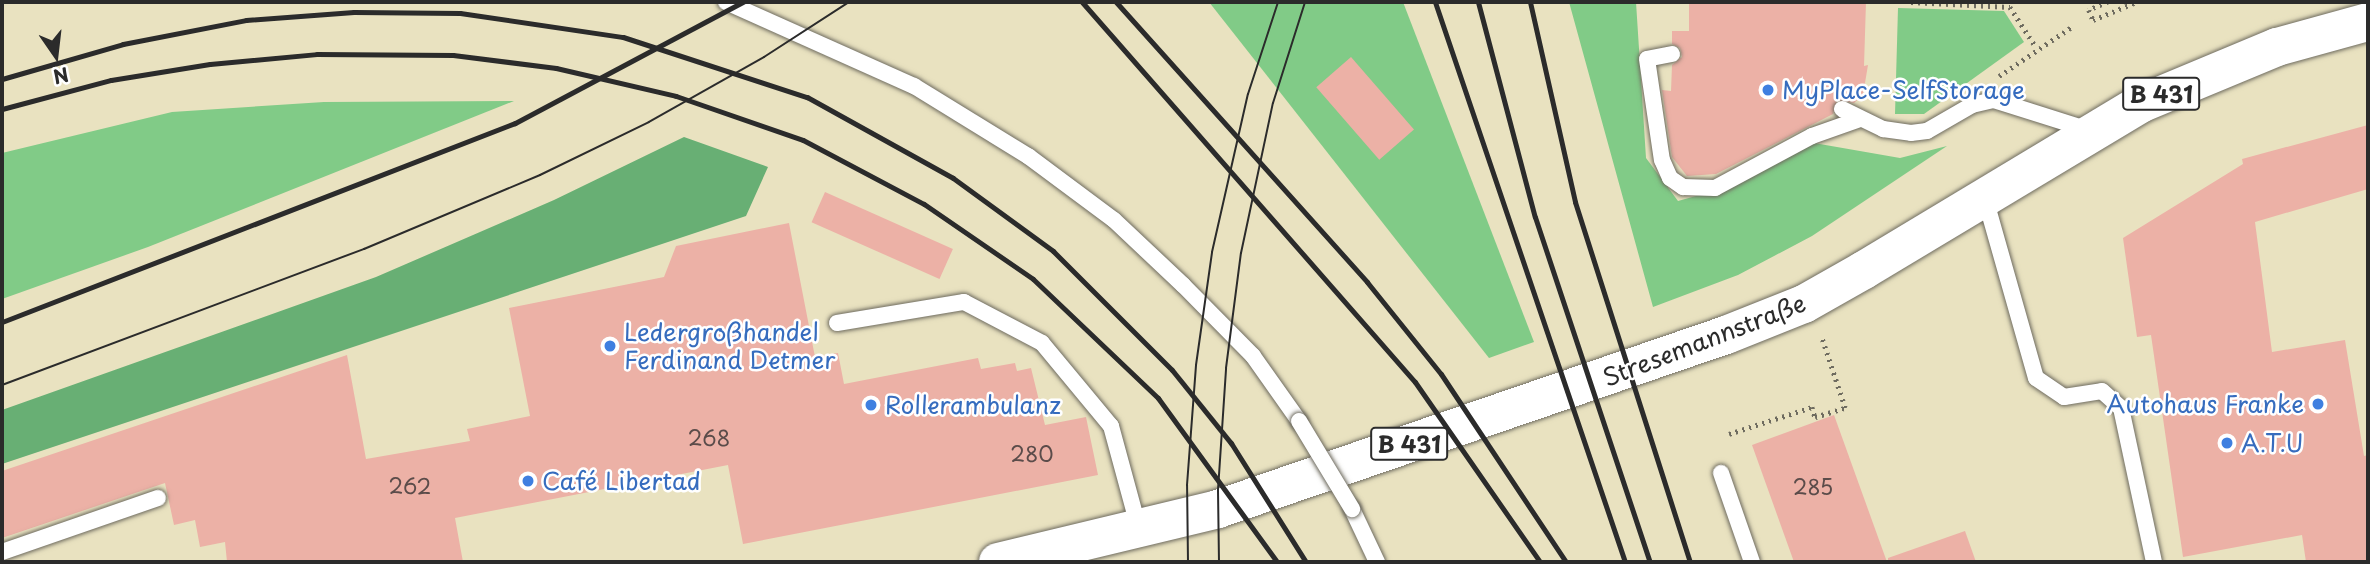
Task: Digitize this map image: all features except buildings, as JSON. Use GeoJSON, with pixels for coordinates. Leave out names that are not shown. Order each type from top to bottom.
{"type":"FeatureCollection","features":[{"type":"Feature","properties":{"kind":"main road","name":"Stresemannstraße"},"geometry":{"type":"LineString","coordinates":[[999,562],[1139,531],[1218,509],[1747,327],[1804,304],[1985,198],[2092,131],[2232,63],[2368,22]]}},
{"type":"Feature","properties":{"kind":"lane"},"geometry":{"type":"LineString","coordinates":[[726,2],[914,86],[1028,156],[1114,219],[1253,356],[1299,421],[1352,509],[1377,562]]}},
{"type":"Feature","properties":{"kind":"lane"},"geometry":{"type":"LineString","coordinates":[[1672,54],[1647,59],[1662,160],[1670,178],[1683,187],[1715,187],[1812,136],[1860,120]]}},
{"type":"Feature","properties":{"kind":"lane"},"geometry":{"type":"LineString","coordinates":[[1842,109],[1860,120],[1912,134],[1927,131],[1972,105],[2006,102],[2092,131]]}},
{"type":"Feature","properties":{"kind":"lane"},"geometry":{"type":"LineString","coordinates":[[1985,198],[2036,379],[2064,397],[2102,391],[2121,408],[2154,562]]}},
{"type":"Feature","properties":{"kind":"lane"},"geometry":{"type":"LineString","coordinates":[[837,323],[964,302],[1042,343],[1111,426],[1139,531]]}},
{"type":"Feature","properties":{"kind":"lane"},"geometry":{"type":"LineString","coordinates":[[1721,473],[1752,562]]}},
{"type":"Feature","properties":{"kind":"lane"},"geometry":{"type":"LineString","coordinates":[[2,552],[158,498]]}},
{"type":"Feature","properties":{"kind":"path"},"geometry":{"type":"LineString","coordinates":[[1911,2],[2010,7],[2036,47]]}},
{"type":"Feature","properties":{"kind":"path"},"geometry":{"type":"LineString","coordinates":[[2108,2],[2089,10],[2093,20],[2136,2]]}},
{"type":"Feature","properties":{"kind":"path"},"geometry":{"type":"LineString","coordinates":[[1972,105],[2005,68],[2073,26]]}},
{"type":"Feature","properties":{"kind":"path"},"geometry":{"type":"LineString","coordinates":[[1729,434],[1812,407],[1815,417],[1844,408],[1821,335]]}},
{"type":"Feature","properties":{"kind":"green space"},"geometry":{"type":"Polygon","coordinates":[[[1209,2],[1403,2],[1534,342],[1489,358],[1209,2]]]}},
{"type":"Feature","properties":{"kind":"green space"},"geometry":{"type":"Polygon","coordinates":[[[1569,2],[1636,2],[1646,158],[1678,201],[1735,185],[1814,143],[1900,158],[1947,146],[1812,236],[1738,275],[1653,307],[1569,2]]]}},
{"type":"Feature","properties":{"kind":"green space"},"geometry":{"type":"Polygon","coordinates":[[[1898,8],[2004,11],[2024,42],[1924,114],[1895,114],[1898,8]]]}},
{"type":"Feature","properties":{"kind":"green space"},"geometry":{"type":"Polygon","coordinates":[[[514,101],[148,247],[2,299],[2,153],[172,112],[324,102],[514,101]]]}},
{"type":"Feature","properties":{"kind":"green space"},"geometry":{"type":"Polygon","coordinates":[[[684,137],[768,167],[746,216],[2,464],[2,410],[376,277],[554,200],[684,137]]]}},
{"type":"Feature","properties":{"kind":"tram line"},"geometry":{"type":"LineString","coordinates":[[2,385],[364,249],[540,175],[649,122],[764,57],[849,2]]}},
{"type":"Feature","properties":{"kind":"tram line"},"geometry":{"type":"LineString","coordinates":[[1188,562],[1187,485],[1196,365],[1212,252],[1248,94],[1278,2]]}},
{"type":"Feature","properties":{"kind":"tram line"},"geometry":{"type":"LineString","coordinates":[[1219,562],[1218,490],[1226,368],[1241,253],[1273,103],[1305,2]]}},
{"type":"Feature","properties":{"kind":"railway"},"geometry":{"type":"LineString","coordinates":[[2,322],[515,123],[743,2]]}},
{"type":"Feature","properties":{"kind":"railway"},"geometry":{"type":"LineString","coordinates":[[1082,2],[1415,382],[1540,562]]}},
{"type":"Feature","properties":{"kind":"railway"},"geometry":{"type":"LineString","coordinates":[[1116,2],[1367,282],[1441,374],[1566,562]]}},
{"type":"Feature","properties":{"kind":"railway"},"geometry":{"type":"LineString","coordinates":[[1435,2],[1625,562]]}},
{"type":"Feature","properties":{"kind":"railway"},"geometry":{"type":"LineString","coordinates":[[1478,2],[1535,217],[1650,562]]}},
{"type":"Feature","properties":{"kind":"railway"},"geometry":{"type":"LineString","coordinates":[[1530,2],[1575,202],[1690,562]]}},
{"type":"Feature","properties":{"kind":"railway"},"geometry":{"type":"LineString","coordinates":[[2,79],[123,44],[246,20],[354,12],[460,13],[623,37],[807,97],[953,178],[1053,251],[1172,370],[1231,443],[1306,562]]}},
{"type":"Feature","properties":{"kind":"railway"},"geometry":{"type":"LineString","coordinates":[[2,109],[111,80],[210,64],[317,54],[453,55],[556,68],[676,96],[803,140],[924,204],[1033,279],[1158,398],[1277,562]]}},
{"type":"Feature","properties":{"kind":"place","name":"MyPlace-SelfStorage"},"geometry":{"type":"Point","coordinates":[1768,90]}},
{"type":"Feature","properties":{"kind":"place","name":"Ledergroßhandel Ferdinand Detmer"},"geometry":{"type":"Point","coordinates":[610,346]}},
{"type":"Feature","properties":{"kind":"place","name":"Autohaus Franke"},"geometry":{"type":"Point","coordinates":[2318,404]}},
{"type":"Feature","properties":{"kind":"place","name":"Rollerambulanz"},"geometry":{"type":"Point","coordinates":[871,405]}},
{"type":"Feature","properties":{"kind":"place","name":"A.T.U"},"geometry":{"type":"Point","coordinates":[2227,443]}},
{"type":"Feature","properties":{"kind":"place","name":"Café Libertad"},"geometry":{"type":"Point","coordinates":[528,481]}}]}
